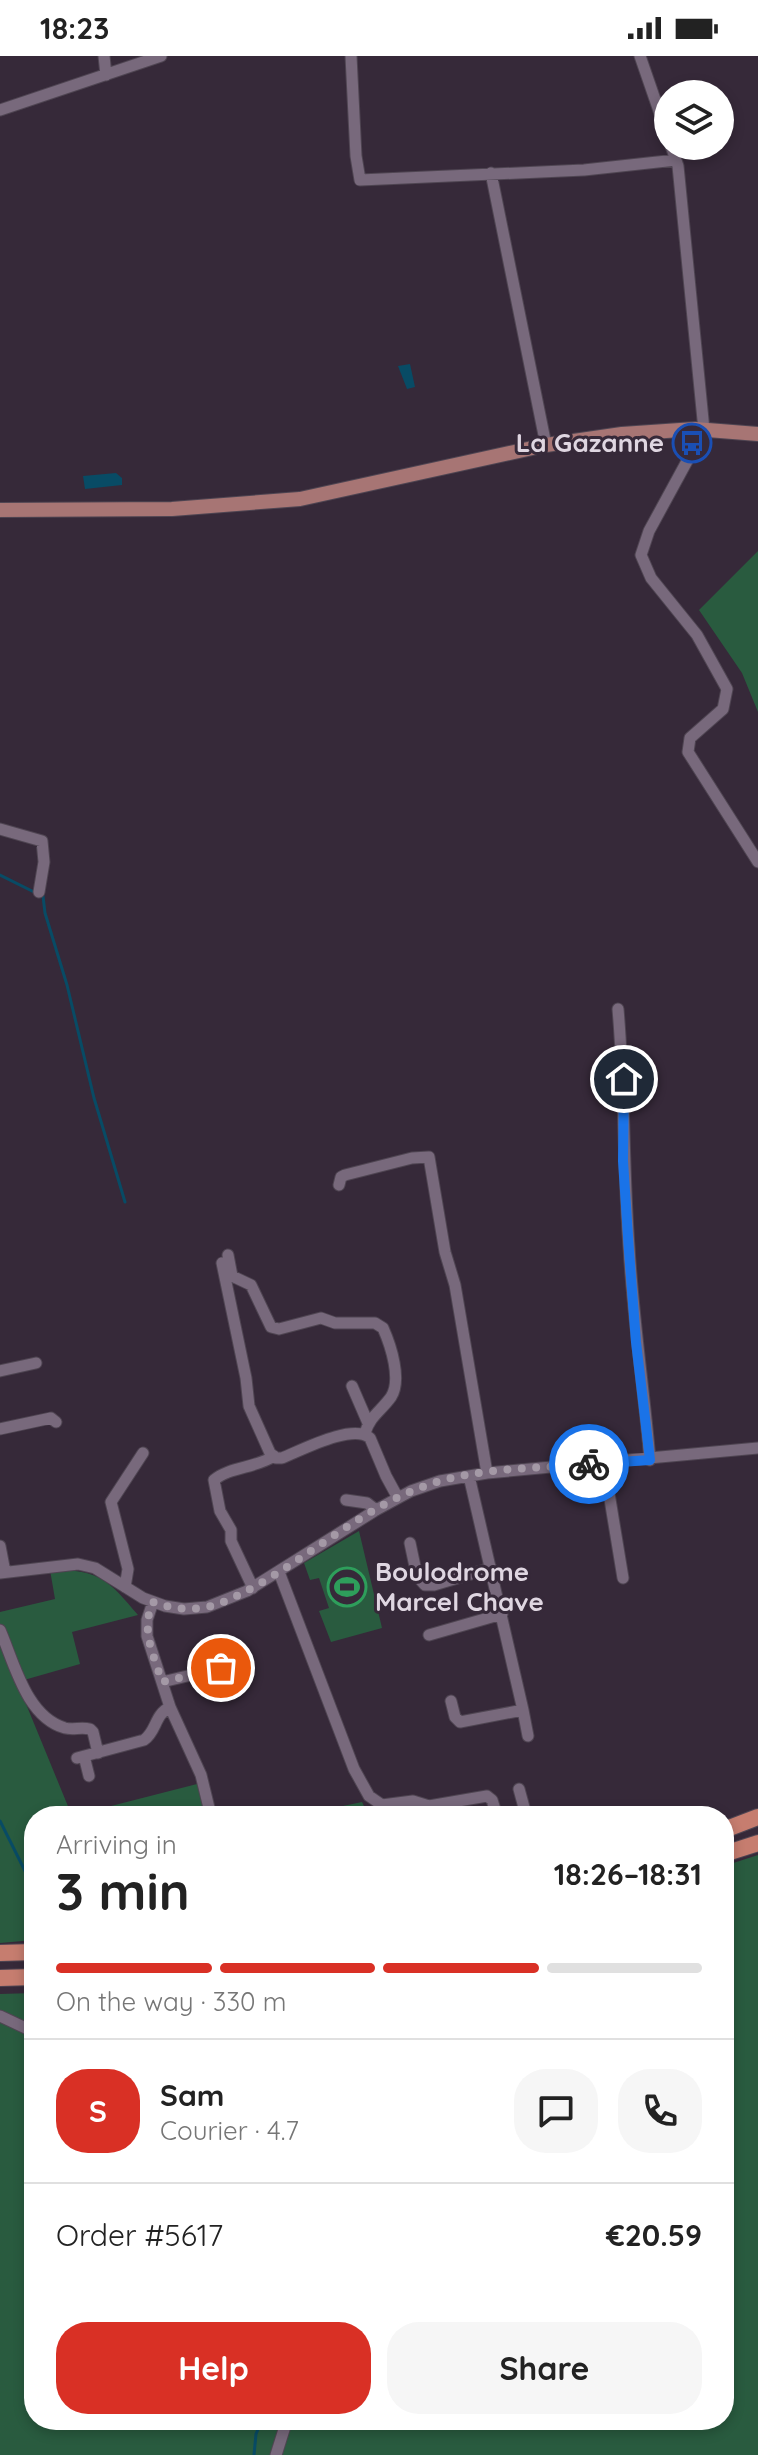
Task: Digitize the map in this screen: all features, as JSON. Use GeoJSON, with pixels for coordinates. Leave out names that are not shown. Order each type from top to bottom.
{"type":"FeatureCollection","features":[{"type":"Feature","properties":{"kind":"highway"},"geometry":{"type":"LineString","coordinates":[[734,1826],[758,1817]]}},
{"type":"Feature","properties":{"kind":"highway"},"geometry":{"type":"LineString","coordinates":[[734,1851],[758,1843]]}},
{"type":"Feature","properties":{"kind":"highway"},"geometry":{"type":"LineString","coordinates":[[0,1953],[24,1952]]}},
{"type":"Feature","properties":{"kind":"highway"},"geometry":{"type":"LineString","coordinates":[[0,1978],[24,1977]]}},
{"type":"Feature","properties":{"kind":"main road"},"geometry":{"type":"LineString","coordinates":[[0,510],[172,509],[300,499],[546,445],[622,434],[704,430],[758,434]]}},
{"type":"Feature","properties":{"kind":"street"},"geometry":{"type":"LineString","coordinates":[[104,56],[106,75]]}},
{"type":"Feature","properties":{"kind":"street"},"geometry":{"type":"LineString","coordinates":[[0,110],[161,56]]}},
{"type":"Feature","properties":{"kind":"street"},"geometry":{"type":"LineString","coordinates":[[351,56],[360,180],[584,170],[676,160],[704,430],[649,531],[641,555],[651,578],[697,635],[727,689],[723,709],[690,738],[688,752],[758,862]]}},
{"type":"Feature","properties":{"kind":"street"},"geometry":{"type":"LineString","coordinates":[[640,56],[654,96]]}},
{"type":"Feature","properties":{"kind":"street"},"geometry":{"type":"LineString","coordinates":[[491,173],[546,445]]}},
{"type":"Feature","properties":{"kind":"street"},"geometry":{"type":"LineString","coordinates":[[0,829],[42,841],[44,862],[39,892]]}},
{"type":"Feature","properties":{"kind":"street"},"geometry":{"type":"LineString","coordinates":[[618,1009],[624,1079],[623,1161],[629,1251],[650,1460]]}},
{"type":"Feature","properties":{"kind":"street"},"geometry":{"type":"LineString","coordinates":[[339,1185],[341,1177],[345,1175],[412,1158],[429,1157],[445,1252],[455,1285],[487,1473]]}},
{"type":"Feature","properties":{"kind":"street"},"geometry":{"type":"LineString","coordinates":[[253,1588],[231,1541],[231,1530],[220,1511],[213,1483],[220,1475],[255,1466],[274,1456],[282,1458],[366,1428],[394,1390],[395,1373],[383,1328],[375,1323],[335,1323],[321,1318],[279,1329],[271,1327],[251,1285],[232,1276],[225,1259],[249,1406],[274,1456]]}},
{"type":"Feature","properties":{"kind":"street"},"geometry":{"type":"LineString","coordinates":[[0,1371],[36,1363]]}},
{"type":"Feature","properties":{"kind":"street"},"geometry":{"type":"LineString","coordinates":[[352,1386],[370,1438],[398,1498]]}},
{"type":"Feature","properties":{"kind":"street"},"geometry":{"type":"LineString","coordinates":[[0,1429],[51,1418],[56,1422]]}},
{"type":"Feature","properties":{"kind":"street"},"geometry":{"type":"LineString","coordinates":[[0,1546],[2,1572],[78,1564],[95,1568],[153,1602],[174,1608],[199,1608],[223,1602],[253,1588],[376,1510],[440,1481],[487,1473],[758,1448]]}},
{"type":"Feature","properties":{"kind":"street"},"geometry":{"type":"LineString","coordinates":[[125,1587],[129,1574],[111,1502],[143,1453]]}},
{"type":"Feature","properties":{"kind":"street"},"geometry":{"type":"LineString","coordinates":[[604,1463],[623,1578]]}},
{"type":"Feature","properties":{"kind":"street"},"geometry":{"type":"LineString","coordinates":[[469,1476],[528,1736]]}},
{"type":"Feature","properties":{"kind":"street"},"geometry":{"type":"LineString","coordinates":[[346,1500],[367,1503],[376,1510]]}},
{"type":"Feature","properties":{"kind":"street"},"geometry":{"type":"LineString","coordinates":[[410,1543],[417,1576],[425,1585],[492,1571]]}},
{"type":"Feature","properties":{"kind":"street"},"geometry":{"type":"LineString","coordinates":[[427,1593],[492,1571]]}},
{"type":"Feature","properties":{"kind":"street"},"geometry":{"type":"LineString","coordinates":[[279,1572],[354,1769],[369,1796],[382,1805],[413,1801],[429,1806],[487,1796],[494,1806]]}},
{"type":"Feature","properties":{"kind":"street"},"geometry":{"type":"LineString","coordinates":[[153,1602],[146,1630],[170,1707],[201,1775],[209,1806]]}},
{"type":"Feature","properties":{"kind":"street"},"geometry":{"type":"LineString","coordinates":[[429,1635],[502,1614]]}},
{"type":"Feature","properties":{"kind":"street"},"geometry":{"type":"LineString","coordinates":[[0,1630],[33,1704],[56,1724],[70,1729],[90,1729],[98,1753]]}},
{"type":"Feature","properties":{"kind":"street"},"geometry":{"type":"LineString","coordinates":[[162,1682],[221,1668]]}},
{"type":"Feature","properties":{"kind":"street"},"geometry":{"type":"LineString","coordinates":[[451,1701],[455,1717],[460,1722],[523,1710]]}},
{"type":"Feature","properties":{"kind":"street"},"geometry":{"type":"LineString","coordinates":[[89,1776],[80,1757],[147,1739],[159,1714],[170,1707]]}},
{"type":"Feature","properties":{"kind":"street"},"geometry":{"type":"LineString","coordinates":[[519,1789],[524,1806]]}},
{"type":"Feature","properties":{"kind":"street"},"geometry":{"type":"LineString","coordinates":[[0,2016],[24,2027]]}},
{"type":"Feature","properties":{"kind":"street"},"geometry":{"type":"LineString","coordinates":[[276,2455],[284,2430]]}},
{"type":"Feature","properties":{"kind":"green space"},"geometry":{"type":"Polygon","coordinates":[[[758,551],[758,712],[742,673],[699,610],[758,551]]]}},
{"type":"Feature","properties":{"kind":"green space","name":"Boulodrome Marcel Chave"},"geometry":{"type":"Polygon","coordinates":[[[359,1531],[382,1628],[331,1642],[319,1611],[329,1608],[319,1578],[310,1580],[304,1563],[359,1531]]]}},
{"type":"Feature","properties":{"kind":"green space"},"geometry":{"type":"Polygon","coordinates":[[[50,1570],[91,1574],[110,1585],[138,1615],[72,1632],[80,1664],[17,1682],[68,1806],[24,1806],[24,1941],[0,1943],[0,1612],[55,1599],[50,1570]]]}},
{"type":"Feature","properties":{"kind":"green space"},"geometry":{"type":"Polygon","coordinates":[[[197,1784],[205,1806],[111,1806],[197,1784]]]}},
{"type":"Feature","properties":{"kind":"green space"},"geometry":{"type":"Polygon","coordinates":[[[362,1802],[364,1806],[343,1806],[362,1802]]]}},
{"type":"Feature","properties":{"kind":"green space"},"geometry":{"type":"Polygon","coordinates":[[[758,1855],[758,2455],[0,2455],[0,1994],[24,1993],[24,2430],[734,2430],[734,1863],[758,1855]]]}},
{"type":"Feature","properties":{"kind":"water"},"geometry":{"type":"Polygon","coordinates":[[[410,364],[415,387],[407,389],[398,366],[410,364]]]}},
{"type":"Feature","properties":{"kind":"water"},"geometry":{"type":"Polygon","coordinates":[[[116,473],[122,478],[122,485],[85,489],[83,476],[116,473]]]}},
{"type":"Feature","properties":{"kind":"waterway"},"geometry":{"type":"LineString","coordinates":[[0,875],[36,893]]}},
{"type":"Feature","properties":{"kind":"waterway"},"geometry":{"type":"LineString","coordinates":[[43,896],[94,1098],[125,1202]]}},
{"type":"Feature","properties":{"kind":"waterway"},"geometry":{"type":"LineString","coordinates":[[0,1821],[24,1869]]}},
{"type":"Feature","properties":{"kind":"waterway"},"geometry":{"type":"LineString","coordinates":[[254,2455],[258,2430]]}},
{"type":"Feature","properties":{"kind":"way so far"},"geometry":{"type":"LineString","coordinates":[[221,1668],[162,1682],[146,1630],[153,1602],[191,1609],[231,1599],[376,1510],[411,1491],[440,1481],[487,1473],[589,1464]]}},
{"type":"Feature","properties":{"kind":"place","name":"La Gazanne"},"geometry":{"type":"Point","coordinates":[692,443]}},
{"type":"Feature","properties":{"kind":"place","name":"Boulodrome Marcel Chave"},"geometry":{"type":"Point","coordinates":[347,1587]}},
{"type":"Feature","properties":{"kind":"route"},"geometry":{"type":"LineString","coordinates":[[589,1464],[650,1460],[629,1251],[623,1161],[624,1079]]}}]}
